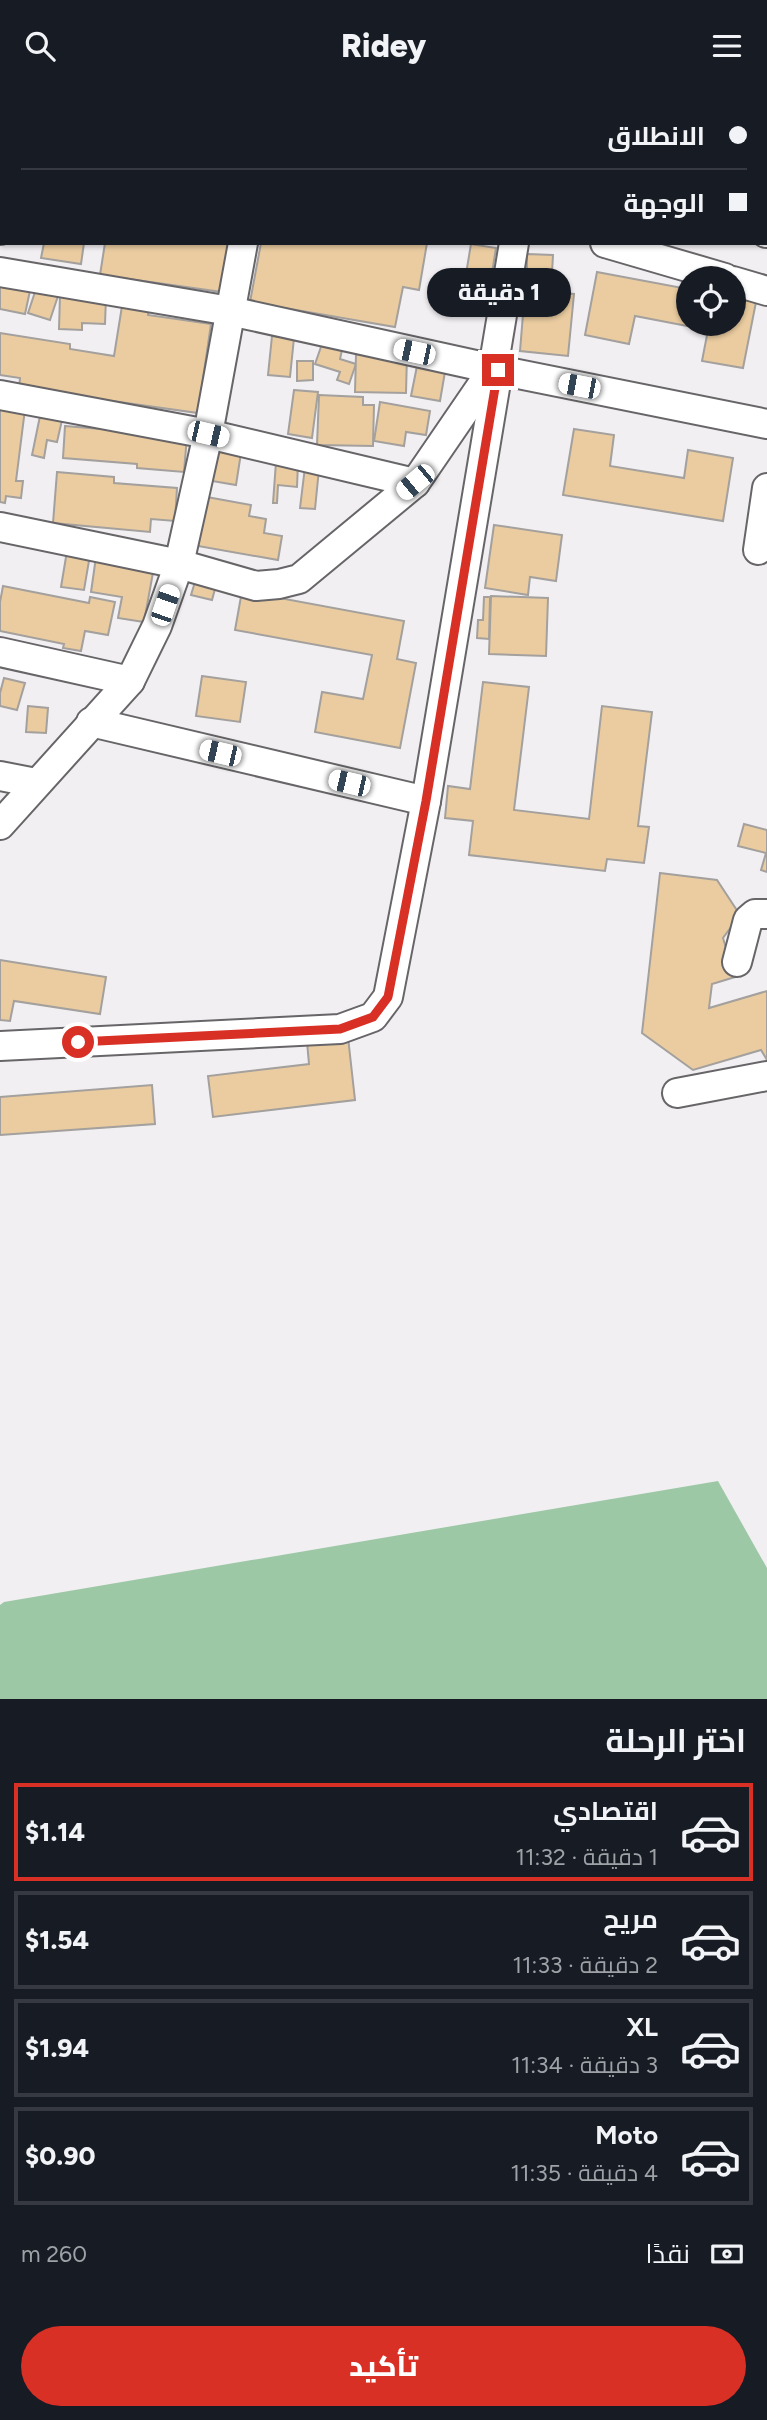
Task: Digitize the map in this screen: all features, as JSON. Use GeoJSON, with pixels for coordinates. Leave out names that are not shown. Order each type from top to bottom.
{"type":"FeatureCollection","features":[{"type":"Feature","properties":{"kind":"street"},"geometry":{"type":"LineString","coordinates":[[0,825],[130,681],[157,626],[179,564],[208,434],[243,245]]}},
{"type":"Feature","properties":{"kind":"street"},"geometry":{"type":"LineString","coordinates":[[0,1046],[340,1029],[373,1017],[388,997],[426,801],[514,245]]}},
{"type":"Feature","properties":{"kind":"street"},"geometry":{"type":"LineString","coordinates":[[612,245],[684,266]]}},
{"type":"Feature","properties":{"kind":"street"},"geometry":{"type":"LineString","coordinates":[[0,272],[230,311],[495,370],[767,424]]}},
{"type":"Feature","properties":{"kind":"street"},"geometry":{"type":"LineString","coordinates":[[746,285],[767,291]]}},
{"type":"Feature","properties":{"kind":"street"},"geometry":{"type":"LineString","coordinates":[[0,527],[179,564],[256,586],[299,579],[415,482],[495,370]]}},
{"type":"Feature","properties":{"kind":"street"},"geometry":{"type":"LineString","coordinates":[[0,395],[208,434],[415,482]]}},
{"type":"Feature","properties":{"kind":"street"},"geometry":{"type":"LineString","coordinates":[[758,550],[767,488]]}},
{"type":"Feature","properties":{"kind":"street"},"geometry":{"type":"LineString","coordinates":[[0,652],[130,681]]}},
{"type":"Feature","properties":{"kind":"street"},"geometry":{"type":"LineString","coordinates":[[91,722],[426,801]]}},
{"type":"Feature","properties":{"kind":"street"},"geometry":{"type":"LineString","coordinates":[[0,776],[36,783]]}},
{"type":"Feature","properties":{"kind":"street"},"geometry":{"type":"LineString","coordinates":[[737,962],[748,919],[755,914],[767,914]]}},
{"type":"Feature","properties":{"kind":"street"},"geometry":{"type":"LineString","coordinates":[[677,1093],[767,1076]]}},
{"type":"Feature","properties":{"kind":"green space"},"geometry":{"type":"Polygon","coordinates":[[[718,1481],[767,1568],[767,1699],[0,1699],[0,1605],[4,1602],[718,1481]]]}},
{"type":"Feature","properties":{"kind":"building"},"geometry":{"type":"Polygon","coordinates":[[[44,245],[84,245],[81,264],[41,258],[44,245]]]}},
{"type":"Feature","properties":{"kind":"building"},"geometry":{"type":"Polygon","coordinates":[[[105,245],[229,245],[222,292],[100,275],[105,245]]]}},
{"type":"Feature","properties":{"kind":"building"},"geometry":{"type":"Polygon","coordinates":[[[261,245],[427,245],[419,290],[403,287],[395,327],[250,302],[261,245]]]}},
{"type":"Feature","properties":{"kind":"building"},"geometry":{"type":"Polygon","coordinates":[[[471,245],[496,248],[491,279],[466,274],[471,245]]]}},
{"type":"Feature","properties":{"kind":"building"},"geometry":{"type":"Polygon","coordinates":[[[527,254],[553,255],[552,273],[527,273],[527,254]]]}},
{"type":"Feature","properties":{"kind":"building"},"geometry":{"type":"Polygon","coordinates":[[[597,272],[676,287],[676,324],[635,316],[629,344],[585,335],[597,272]]]}},
{"type":"Feature","properties":{"kind":"building"},"geometry":{"type":"Polygon","coordinates":[[[0,280],[31,286],[25,314],[0,309],[0,280]]]}},
{"type":"Feature","properties":{"kind":"building"},"geometry":{"type":"Polygon","coordinates":[[[37,286],[59,293],[50,320],[28,313],[37,286]]]}},
{"type":"Feature","properties":{"kind":"building"},"geometry":{"type":"Polygon","coordinates":[[[489,287],[489,311],[443,312],[442,301],[460,300],[459,288],[489,287]]]}},
{"type":"Feature","properties":{"kind":"building"},"geometry":{"type":"Polygon","coordinates":[[[525,290],[574,294],[568,356],[520,351],[525,290]]]}},
{"type":"Feature","properties":{"kind":"building"},"geometry":{"type":"Polygon","coordinates":[[[60,295],[106,297],[105,324],[82,323],[82,330],[59,329],[60,295]]]}},
{"type":"Feature","properties":{"kind":"building"},"geometry":{"type":"Polygon","coordinates":[[[746,300],[756,302],[743,368],[702,361],[707,336],[746,336],[746,300]]]}},
{"type":"Feature","properties":{"kind":"building"},"geometry":{"type":"Polygon","coordinates":[[[122,306],[149,310],[148,315],[211,324],[198,413],[19,388],[20,378],[0,375],[0,333],[70,344],[70,349],[114,356],[122,306]]]}},
{"type":"Feature","properties":{"kind":"building"},"geometry":{"type":"Polygon","coordinates":[[[272,336],[294,338],[290,377],[268,375],[272,336]]]}},
{"type":"Feature","properties":{"kind":"building"},"geometry":{"type":"Polygon","coordinates":[[[322,344],[342,350],[340,359],[356,364],[349,384],[337,380],[340,372],[315,364],[322,344]]]}},
{"type":"Feature","properties":{"kind":"building"},"geometry":{"type":"Polygon","coordinates":[[[356,354],[407,355],[406,393],[355,392],[356,354]]]}},
{"type":"Feature","properties":{"kind":"building"},"geometry":{"type":"Polygon","coordinates":[[[297,361],[313,361],[313,380],[297,381],[297,361]]]}},
{"type":"Feature","properties":{"kind":"building"},"geometry":{"type":"Polygon","coordinates":[[[418,361],[446,366],[440,401],[411,396],[418,361]]]}},
{"type":"Feature","properties":{"kind":"building"},"geometry":{"type":"Polygon","coordinates":[[[294,390],[318,392],[312,438],[288,434],[294,390]]]}},
{"type":"Feature","properties":{"kind":"building"},"geometry":{"type":"Polygon","coordinates":[[[319,395],[363,397],[363,405],[374,405],[373,446],[317,445],[319,395]]]}},
{"type":"Feature","properties":{"kind":"building"},"geometry":{"type":"Polygon","coordinates":[[[380,402],[430,411],[426,435],[406,432],[404,446],[374,441],[380,402]]]}},
{"type":"Feature","properties":{"kind":"building"},"geometry":{"type":"Polygon","coordinates":[[[0,406],[25,409],[16,481],[23,481],[21,498],[6,496],[5,503],[0,502],[0,406]]]}},
{"type":"Feature","properties":{"kind":"building"},"geometry":{"type":"Polygon","coordinates":[[[40,416],[62,420],[57,442],[47,440],[44,458],[32,455],[40,416]]]}},
{"type":"Feature","properties":{"kind":"building"},"geometry":{"type":"Polygon","coordinates":[[[65,426],[187,436],[184,472],[137,468],[137,464],[63,458],[65,426]]]}},
{"type":"Feature","properties":{"kind":"building"},"geometry":{"type":"Polygon","coordinates":[[[574,429],[614,435],[610,466],[684,478],[688,450],[733,458],[723,521],[563,495],[574,429]]]}},
{"type":"Feature","properties":{"kind":"building"},"geometry":{"type":"Polygon","coordinates":[[[216,449],[241,453],[236,485],[212,481],[216,449]]]}},
{"type":"Feature","properties":{"kind":"building"},"geometry":{"type":"Polygon","coordinates":[[[276,462],[298,463],[297,487],[278,485],[277,503],[273,503],[276,462]]]}},
{"type":"Feature","properties":{"kind":"building"},"geometry":{"type":"Polygon","coordinates":[[[305,467],[319,469],[315,509],[300,508],[305,467]]]}},
{"type":"Feature","properties":{"kind":"building"},"geometry":{"type":"Polygon","coordinates":[[[57,472],[114,477],[114,483],[177,488],[175,521],[151,519],[150,532],[53,523],[57,472]]]}},
{"type":"Feature","properties":{"kind":"building"},"geometry":{"type":"Polygon","coordinates":[[[207,497],[251,505],[249,516],[266,519],[264,533],[282,536],[278,560],[198,546],[207,497]]]}},
{"type":"Feature","properties":{"kind":"building"},"geometry":{"type":"Polygon","coordinates":[[[494,525],[562,535],[556,581],[530,577],[528,595],[485,588],[494,525]]]}},
{"type":"Feature","properties":{"kind":"building"},"geometry":{"type":"Polygon","coordinates":[[[67,551],[90,555],[84,590],[61,587],[67,551]]]}},
{"type":"Feature","properties":{"kind":"building"},"geometry":{"type":"Polygon","coordinates":[[[96,557],[154,567],[144,622],[118,618],[122,597],[91,592],[96,557]]]}},
{"type":"Feature","properties":{"kind":"building"},"geometry":{"type":"Polygon","coordinates":[[[198,572],[218,578],[212,600],[191,595],[198,572]]]}},
{"type":"Feature","properties":{"kind":"building"},"geometry":{"type":"Polygon","coordinates":[[[3,586],[89,603],[90,597],[115,602],[108,635],[85,631],[81,651],[63,648],[64,644],[0,631],[3,586]]]}},
{"type":"Feature","properties":{"kind":"building"},"geometry":{"type":"Polygon","coordinates":[[[242,591],[404,621],[397,659],[416,663],[400,748],[315,732],[322,692],[363,699],[372,655],[235,630],[242,591]]]}},
{"type":"Feature","properties":{"kind":"building"},"geometry":{"type":"Polygon","coordinates":[[[491,596],[548,598],[546,656],[489,654],[491,596]]]}},
{"type":"Feature","properties":{"kind":"building"},"geometry":{"type":"Polygon","coordinates":[[[484,597],[490,597],[489,639],[477,638],[478,620],[483,620],[484,597]]]}},
{"type":"Feature","properties":{"kind":"building"},"geometry":{"type":"Polygon","coordinates":[[[202,676],[246,682],[240,722],[196,716],[202,676]]]}},
{"type":"Feature","properties":{"kind":"building"},"geometry":{"type":"Polygon","coordinates":[[[4,678],[25,683],[17,710],[0,706],[4,678]]]}},
{"type":"Feature","properties":{"kind":"building"},"geometry":{"type":"Polygon","coordinates":[[[483,682],[529,687],[514,810],[589,819],[602,706],[652,712],[638,826],[649,827],[644,863],[607,859],[605,871],[469,855],[473,821],[445,818],[448,786],[470,789],[483,682]]]}},
{"type":"Feature","properties":{"kind":"building"},"geometry":{"type":"Polygon","coordinates":[[[28,706],[48,708],[46,733],[26,732],[28,706]]]}},
{"type":"Feature","properties":{"kind":"building"},"geometry":{"type":"Polygon","coordinates":[[[744,824],[767,830],[767,872],[761,870],[766,853],[738,846],[744,824]]]}},
{"type":"Feature","properties":{"kind":"building"},"geometry":{"type":"Polygon","coordinates":[[[660,873],[717,880],[740,915],[723,938],[735,977],[712,984],[709,1008],[767,991],[767,1060],[761,1050],[693,1070],[642,1033],[660,873]]]}},
{"type":"Feature","properties":{"kind":"building"},"geometry":{"type":"Polygon","coordinates":[[[0,960],[106,977],[100,1014],[14,1001],[10,1021],[0,1020],[0,960]]]}},
{"type":"Feature","properties":{"kind":"building"},"geometry":{"type":"Polygon","coordinates":[[[348,1037],[355,1100],[213,1117],[208,1076],[309,1064],[307,1042],[348,1037]]]}},
{"type":"Feature","properties":{"kind":"building"},"geometry":{"type":"Polygon","coordinates":[[[152,1085],[155,1124],[0,1135],[0,1097],[152,1085]]]}},
{"type":"Feature","properties":{"kind":"route"},"geometry":{"type":"LineString","coordinates":[[78,1042],[340,1029],[373,1017],[388,997],[426,801],[498,370]]}}]}
